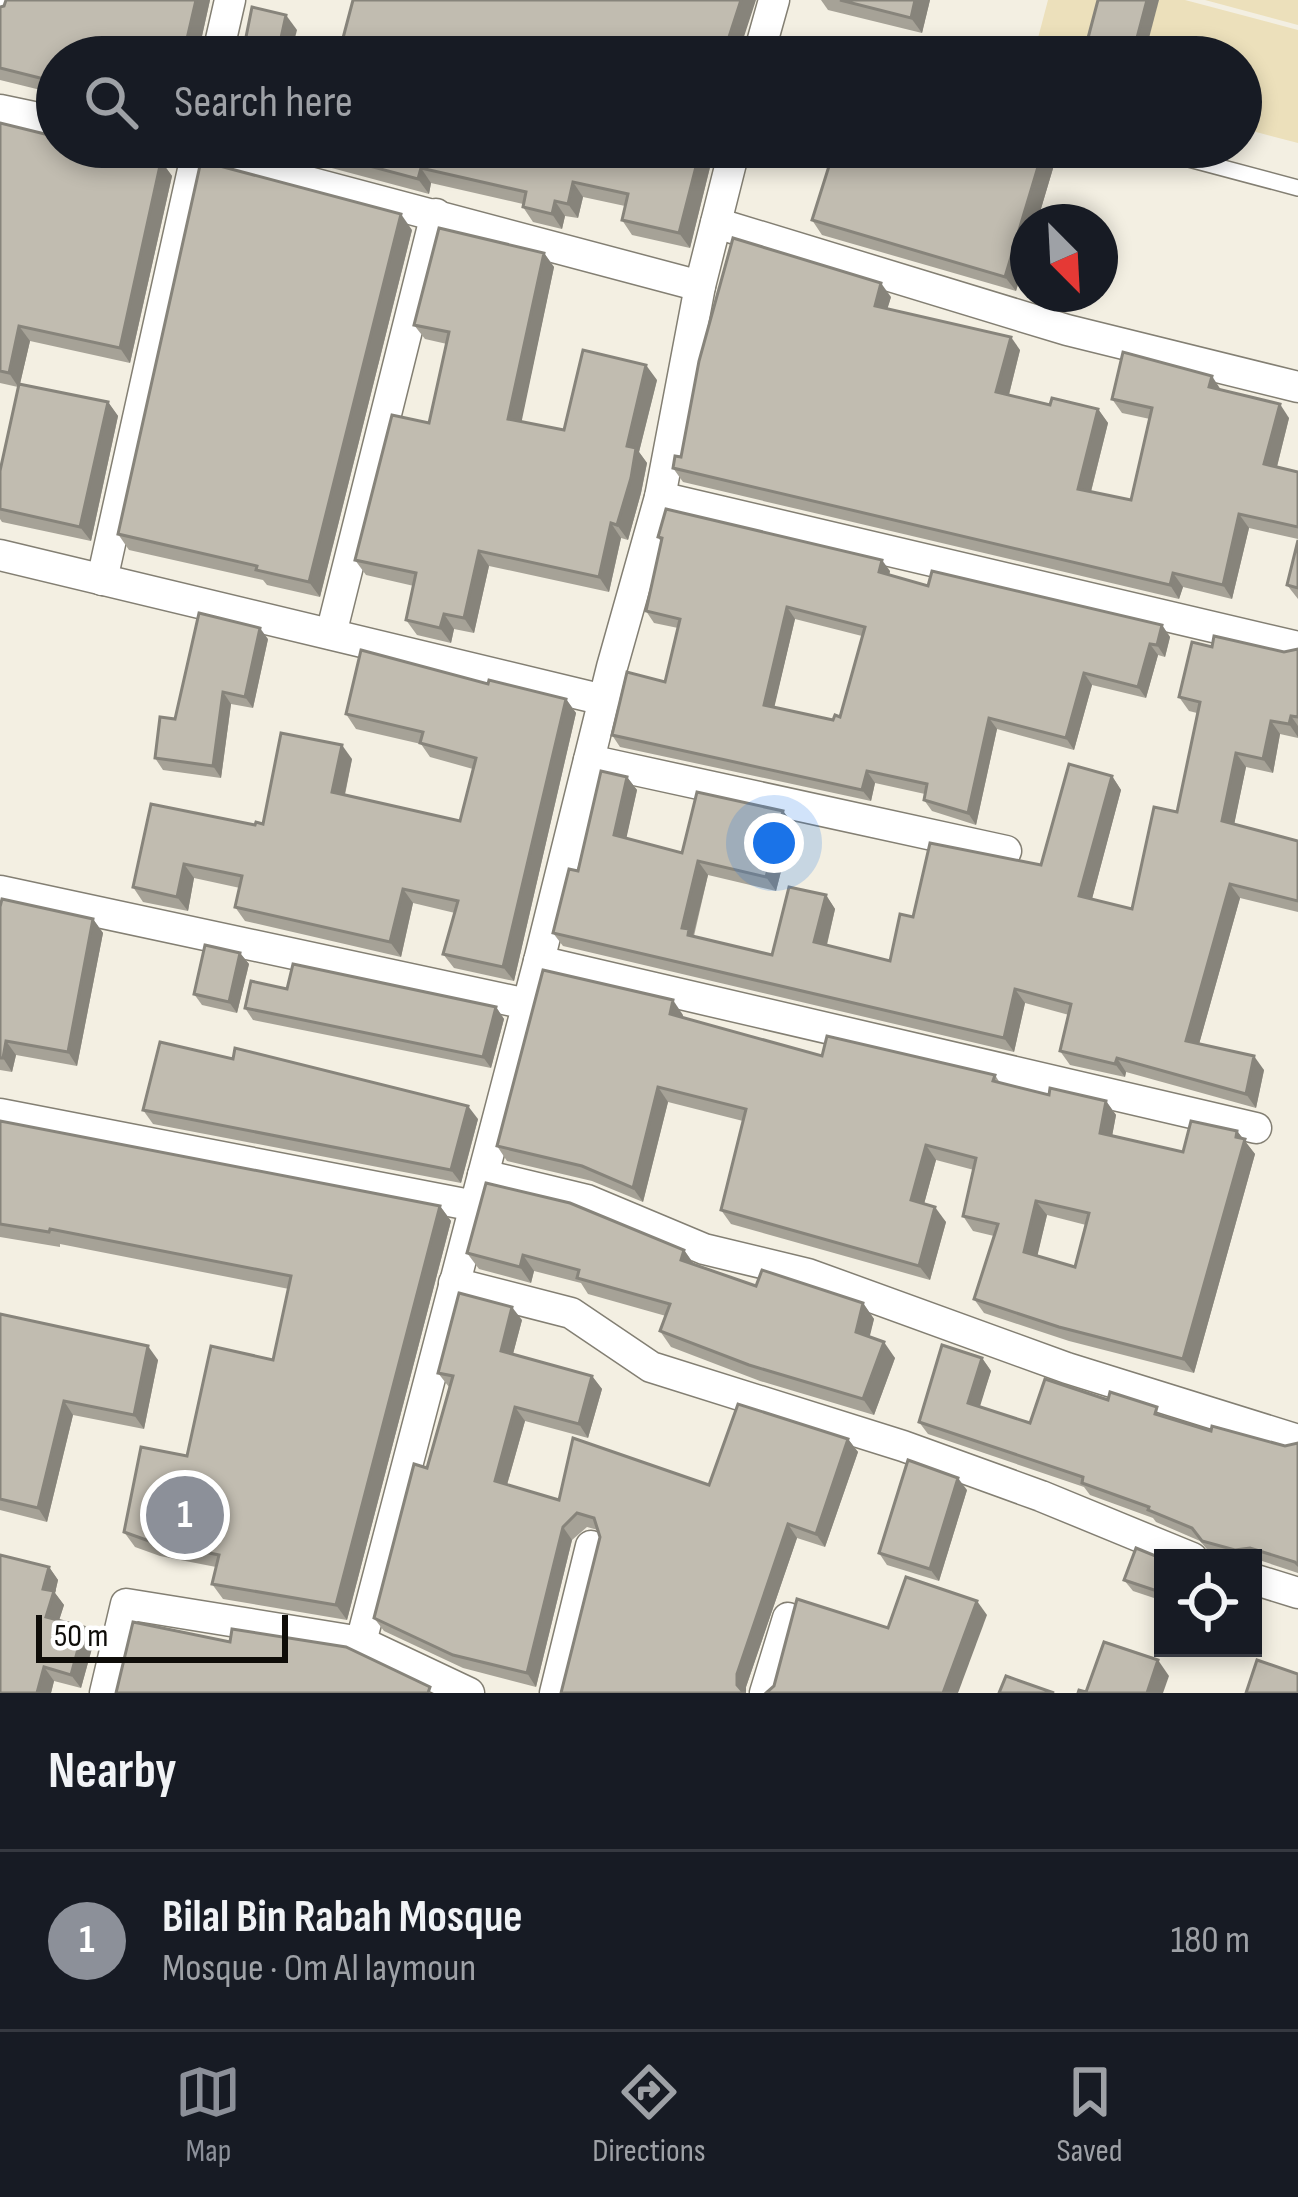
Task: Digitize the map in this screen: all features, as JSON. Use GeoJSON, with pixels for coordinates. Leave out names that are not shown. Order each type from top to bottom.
{"type":"FeatureCollection","features":[{"type":"Feature","properties":{"kind":"street"},"geometry":{"type":"LineString","coordinates":[[222,36],[230,0]]}},
{"type":"Feature","properties":{"kind":"street"},"geometry":{"type":"LineString","coordinates":[[763,36],[773,0]]}},
{"type":"Feature","properties":{"kind":"street"},"geometry":{"type":"LineString","coordinates":[[0,110],[36,118]]}},
{"type":"Feature","properties":{"kind":"street"},"geometry":{"type":"LineString","coordinates":[[102,580],[187,168]]}},
{"type":"Feature","properties":{"kind":"street"},"geometry":{"type":"LineString","coordinates":[[265,168],[700,286]]}},
{"type":"Feature","properties":{"kind":"street"},"geometry":{"type":"LineString","coordinates":[[361,1642],[660,497],[700,286],[730,168]]}},
{"type":"Feature","properties":{"kind":"street"},"geometry":{"type":"LineString","coordinates":[[331,634],[436,214]]}},
{"type":"Feature","properties":{"kind":"street"},"geometry":{"type":"LineString","coordinates":[[716,224],[1066,330],[1298,387]]}},
{"type":"Feature","properties":{"kind":"street"},"geometry":{"type":"LineString","coordinates":[[660,497],[1298,646]]}},
{"type":"Feature","properties":{"kind":"street"},"geometry":{"type":"LineString","coordinates":[[0,555],[604,700]]}},
{"type":"Feature","properties":{"kind":"street"},"geometry":{"type":"LineString","coordinates":[[589,760],[1006,851]]}},
{"type":"Feature","properties":{"kind":"street"},"geometry":{"type":"LineString","coordinates":[[0,891],[527,1004]]}},
{"type":"Feature","properties":{"kind":"street"},"geometry":{"type":"LineString","coordinates":[[539,961],[1256,1128]]}},
{"type":"Feature","properties":{"kind":"street"},"geometry":{"type":"LineString","coordinates":[[0,1114],[475,1206]]}},
{"type":"Feature","properties":{"kind":"street"},"geometry":{"type":"LineString","coordinates":[[483,1175],[587,1200],[704,1249],[808,1274],[1067,1369],[1298,1440]]}},
{"type":"Feature","properties":{"kind":"street"},"geometry":{"type":"LineString","coordinates":[[454,1283],[572,1313],[651,1366],[923,1453],[1169,1549]]}},
{"type":"Feature","properties":{"kind":"street"},"geometry":{"type":"LineString","coordinates":[[555,1693],[591,1546]]}},
{"type":"Feature","properties":{"kind":"street"},"geometry":{"type":"LineString","coordinates":[[1262,1582],[1298,1593]]}},
{"type":"Feature","properties":{"kind":"street"},"geometry":{"type":"LineString","coordinates":[[106,1693],[126,1604],[361,1642],[470,1693]]}},
{"type":"Feature","properties":{"kind":"street"},"geometry":{"type":"LineString","coordinates":[[764,1693],[788,1618]]}},
{"type":"Feature","properties":{"kind":"lane"},"geometry":{"type":"LineString","coordinates":[[1223,168],[1298,188]]}},
{"type":"Feature","properties":{"kind":"shaded area"},"geometry":{"type":"Polygon","coordinates":[[[1048,0],[1185,0],[1298,30],[1298,143],[1262,134],[1262,36],[1039,36],[1048,0]]]}},
{"type":"Feature","properties":{"kind":"shaded area"},"geometry":{"type":"Polygon","coordinates":[[[1205,0],[1298,0],[1298,25],[1205,0]]]}},
{"type":"Feature","properties":{"kind":"building"},"geometry":{"type":"Polygon","coordinates":[[[6,0],[196,0],[188,36],[36,36],[36,77],[0,68],[0,7],[6,0]]]}},
{"type":"Feature","properties":{"kind":"building"},"geometry":{"type":"Polygon","coordinates":[[[353,0],[741,0],[729,36],[344,36],[353,0]]]}},
{"type":"Feature","properties":{"kind":"building"},"geometry":{"type":"Polygon","coordinates":[[[840,0],[915,0],[911,18],[840,0]]]}},
{"type":"Feature","properties":{"kind":"building"},"geometry":{"type":"Polygon","coordinates":[[[1098,0],[1147,0],[1138,36],[1089,36],[1098,0]]]}},
{"type":"Feature","properties":{"kind":"building"},"geometry":{"type":"Polygon","coordinates":[[[252,7],[286,15],[281,36],[246,36],[252,7]]]}},
{"type":"Feature","properties":{"kind":"building"},"geometry":{"type":"Polygon","coordinates":[[[0,123],[36,132],[36,168],[159,168],[120,348],[19,326],[9,373],[0,371],[0,123]]]}},
{"type":"Feature","properties":{"kind":"building"},"geometry":{"type":"Polygon","coordinates":[[[199,168],[227,168],[401,214],[309,582],[118,534],[199,168]]]}},
{"type":"Feature","properties":{"kind":"building"},"geometry":{"type":"Polygon","coordinates":[[[377,168],[421,168],[418,179],[377,168]]]}},
{"type":"Feature","properties":{"kind":"building"},"geometry":{"type":"Polygon","coordinates":[[[421,168],[696,168],[679,233],[622,220],[628,194],[573,182],[568,204],[555,201],[552,214],[523,207],[526,192],[421,168]]]}},
{"type":"Feature","properties":{"kind":"building"},"geometry":{"type":"Polygon","coordinates":[[[828,168],[1038,168],[1027,204],[1010,204],[1010,260],[1005,277],[812,220],[828,168]]]}},
{"type":"Feature","properties":{"kind":"building"},"geometry":{"type":"Polygon","coordinates":[[[439,228],[544,253],[508,419],[564,430],[583,350],[646,365],[627,446],[636,448],[631,478],[617,525],[611,523],[599,577],[479,551],[464,618],[444,614],[440,628],[406,620],[416,573],[355,560],[392,415],[429,423],[449,332],[414,325],[439,228]]]}},
{"type":"Feature","properties":{"kind":"building"},"geometry":{"type":"Polygon","coordinates":[[[733,238],[881,283],[875,306],[1011,337],[996,392],[1050,405],[1052,398],[1098,409],[1078,489],[1131,500],[1152,408],[1112,399],[1123,352],[1212,376],[1209,387],[1280,404],[1264,464],[1298,472],[1298,527],[1239,514],[1223,585],[1173,573],[1170,585],[673,468],[675,456],[681,457],[699,361],[733,238]]]}},
{"type":"Feature","properties":{"kind":"building"},"geometry":{"type":"Polygon","coordinates":[[[19,384],[108,402],[80,527],[0,509],[0,471],[19,384]]]}},
{"type":"Feature","properties":{"kind":"building"},"geometry":{"type":"Polygon","coordinates":[[[666,509],[882,560],[879,572],[928,586],[932,571],[1162,625],[1157,645],[1150,644],[1138,687],[1084,673],[1066,738],[989,718],[968,813],[924,800],[927,784],[867,771],[862,790],[612,735],[627,672],[665,682],[680,619],[646,611],[662,538],[658,537],[666,509]],[[787,607],[764,705],[833,720],[835,715],[840,717],[865,627],[787,607]]]}},
{"type":"Feature","properties":{"kind":"building"},"geometry":{"type":"Polygon","coordinates":[[[1298,540],[1298,588],[1287,585],[1298,540]]]}},
{"type":"Feature","properties":{"kind":"building"},"geometry":{"type":"Polygon","coordinates":[[[199,613],[260,628],[245,697],[223,692],[213,766],[155,758],[160,717],[175,719],[199,613]]]}},
{"type":"Feature","properties":{"kind":"building"},"geometry":{"type":"Polygon","coordinates":[[[1214,636],[1284,652],[1298,649],[1298,717],[1291,716],[1289,724],[1271,721],[1263,759],[1236,753],[1222,821],[1298,841],[1298,901],[1230,884],[1186,1041],[1254,1056],[1246,1094],[1117,1058],[1115,1064],[1060,1051],[1071,1004],[1015,989],[1004,1038],[553,933],[569,869],[578,871],[601,771],[627,777],[614,835],[682,853],[697,792],[783,811],[766,877],[698,861],[682,928],[689,929],[688,935],[772,955],[789,887],[826,895],[814,942],[890,961],[900,914],[913,917],[930,843],[1041,865],[1069,764],[1112,776],[1079,896],[1132,909],[1154,807],[1177,812],[1200,702],[1179,697],[1192,642],[1212,647],[1214,636]]]}},
{"type":"Feature","properties":{"kind":"building"},"geometry":{"type":"Polygon","coordinates":[[[361,650],[566,699],[503,967],[443,954],[458,901],[403,889],[390,942],[235,907],[242,876],[184,864],[177,897],[133,887],[151,804],[263,824],[281,733],[342,745],[332,792],[460,821],[476,758],[420,743],[423,732],[346,714],[361,650]]]}},
{"type":"Feature","properties":{"kind":"building"},"geometry":{"type":"Polygon","coordinates":[[[2,899],[93,919],[68,1052],[6,1041],[0,1058],[2,899]]]}},
{"type":"Feature","properties":{"kind":"building"},"geometry":{"type":"Polygon","coordinates":[[[205,945],[240,953],[229,1002],[194,994],[205,945]]]}},
{"type":"Feature","properties":{"kind":"building"},"geometry":{"type":"Polygon","coordinates":[[[293,964],[496,1007],[483,1057],[245,1008],[251,981],[287,989],[293,964]]]}},
{"type":"Feature","properties":{"kind":"building"},"geometry":{"type":"Polygon","coordinates":[[[543,970],[673,1000],[670,1014],[822,1056],[827,1036],[995,1075],[993,1081],[1049,1095],[1050,1088],[1106,1101],[1100,1133],[1183,1152],[1191,1121],[1237,1131],[1236,1137],[1245,1139],[1183,1359],[974,1299],[998,1224],[963,1216],[976,1158],[926,1145],[911,1200],[935,1207],[919,1266],[721,1210],[746,1109],[658,1087],[633,1188],[582,1166],[497,1146],[543,970]],[[1036,1201],[1024,1252],[1075,1267],[1089,1213],[1036,1201]]]}},
{"type":"Feature","properties":{"kind":"building"},"geometry":{"type":"Polygon","coordinates":[[[160,1042],[233,1059],[235,1048],[468,1106],[451,1170],[143,1110],[160,1042]]]}},
{"type":"Feature","properties":{"kind":"building"},"geometry":{"type":"Polygon","coordinates":[[[0,1121],[440,1206],[336,1605],[212,1584],[219,1555],[124,1532],[141,1447],[187,1456],[211,1346],[273,1360],[291,1276],[50,1229],[0,1224],[0,1121]]]}},
{"type":"Feature","properties":{"kind":"building"},"geometry":{"type":"Polygon","coordinates":[[[486,1183],[570,1203],[684,1250],[681,1260],[756,1286],[762,1270],[863,1303],[856,1332],[884,1342],[863,1399],[749,1365],[660,1331],[670,1304],[577,1278],[579,1270],[523,1255],[520,1267],[467,1253],[486,1183]]]}},
{"type":"Feature","properties":{"kind":"building"},"geometry":{"type":"Polygon","coordinates":[[[459,1293],[512,1307],[501,1351],[592,1376],[579,1424],[515,1407],[495,1481],[559,1500],[573,1438],[709,1485],[738,1404],[848,1439],[816,1534],[788,1524],[737,1674],[737,1685],[744,1693],[561,1693],[600,1537],[594,1518],[577,1513],[563,1527],[527,1673],[453,1655],[374,1618],[414,1464],[427,1468],[453,1376],[438,1373],[459,1293]]]}},
{"type":"Feature","properties":{"kind":"building"},"geometry":{"type":"Polygon","coordinates":[[[0,1314],[148,1346],[134,1415],[64,1401],[38,1508],[0,1499],[0,1314]]]}},
{"type":"Feature","properties":{"kind":"building"},"geometry":{"type":"Polygon","coordinates":[[[942,1345],[982,1358],[968,1403],[1030,1423],[1045,1379],[1108,1400],[1110,1392],[1157,1407],[1155,1414],[1211,1431],[1212,1426],[1285,1446],[1298,1443],[1298,1565],[1262,1549],[1231,1549],[1202,1541],[1192,1528],[1082,1483],[1083,1477],[919,1422],[942,1345]]]}},
{"type":"Feature","properties":{"kind":"building"},"geometry":{"type":"Polygon","coordinates":[[[908,1460],[958,1478],[930,1569],[879,1553],[908,1460]]]}},
{"type":"Feature","properties":{"kind":"building"},"geometry":{"type":"Polygon","coordinates":[[[1136,1548],[1154,1555],[1154,1590],[1124,1580],[1136,1548]]]}},
{"type":"Feature","properties":{"kind":"building"},"geometry":{"type":"Polygon","coordinates":[[[0,1555],[49,1567],[43,1589],[54,1591],[46,1617],[84,1627],[71,1675],[44,1667],[37,1693],[0,1693],[0,1555]]]}},
{"type":"Feature","properties":{"kind":"building"},"geometry":{"type":"Polygon","coordinates":[[[906,1577],[977,1601],[943,1693],[766,1693],[774,1686],[797,1599],[888,1628],[906,1577]]]}},
{"type":"Feature","properties":{"kind":"building"},"geometry":{"type":"Polygon","coordinates":[[[133,1622],[230,1642],[232,1629],[346,1647],[430,1687],[428,1693],[116,1693],[133,1622]]]}},
{"type":"Feature","properties":{"kind":"building"},"geometry":{"type":"Polygon","coordinates":[[[1104,1642],[1158,1660],[1147,1693],[1078,1693],[1086,1692],[1104,1642]]]}},
{"type":"Feature","properties":{"kind":"building"},"geometry":{"type":"Polygon","coordinates":[[[1257,1660],[1298,1674],[1298,1693],[1246,1693],[1257,1660]]]}},
{"type":"Feature","properties":{"kind":"building"},"geometry":{"type":"Polygon","coordinates":[[[1006,1676],[1054,1693],[999,1693],[1006,1676]]]}},
{"type":"Feature","properties":{"kind":"place","name":"Bilal Bin Rabah Mosque"},"geometry":{"type":"Point","coordinates":[185,1515]}}]}
